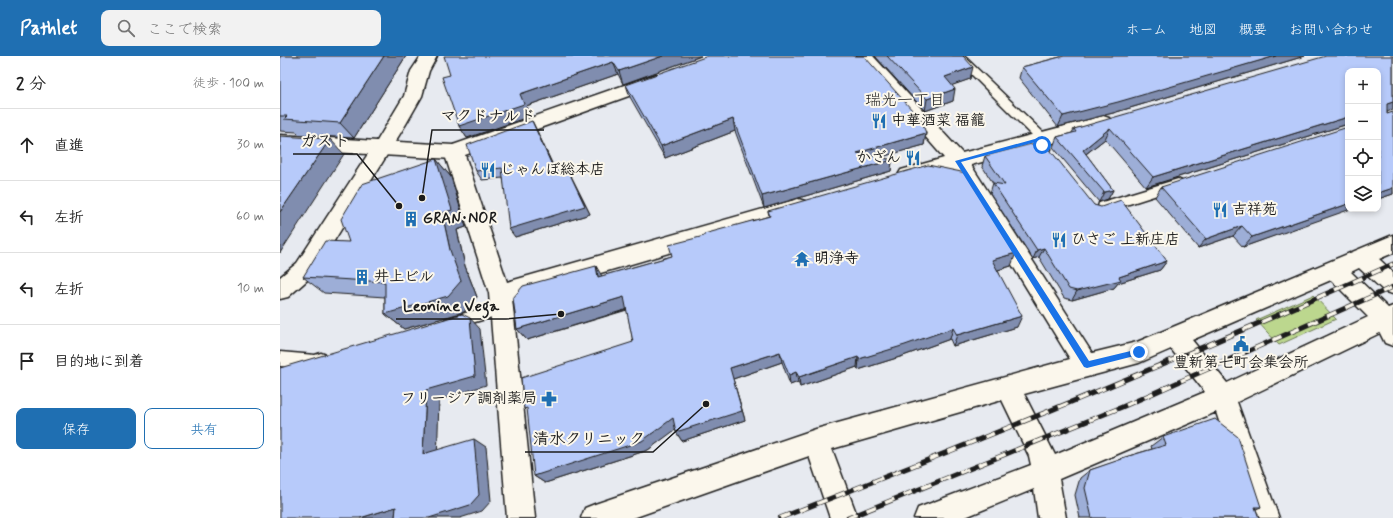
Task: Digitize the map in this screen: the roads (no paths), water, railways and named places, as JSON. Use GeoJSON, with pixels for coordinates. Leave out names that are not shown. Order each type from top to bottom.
{"type":"FeatureCollection","features":[{"type":"Feature","properties":{"kind":"street"},"geometry":{"type":"LineString","coordinates":[[280,290],[305,269],[413,96],[420,71],[429,56]]}},
{"type":"Feature","properties":{"kind":"street"},"geometry":{"type":"LineString","coordinates":[[863,56],[958,161],[1087,365]]}},
{"type":"Feature","properties":{"kind":"street"},"geometry":{"type":"LineString","coordinates":[[280,142],[454,152],[672,74]]}},
{"type":"Feature","properties":{"kind":"street"},"geometry":{"type":"LineString","coordinates":[[890,180],[1120,118]]}},
{"type":"Feature","properties":{"kind":"street"},"geometry":{"type":"LineString","coordinates":[[454,152],[500,301],[520,518]]}},
{"type":"Feature","properties":{"kind":"street"},"geometry":{"type":"LineString","coordinates":[[500,301],[814,202]]}},
{"type":"Feature","properties":{"kind":"street"},"geometry":{"type":"LineString","coordinates":[[595,518],[816,441],[1087,365],[1139,352],[1393,244]]}},
{"type":"Feature","properties":{"kind":"street"},"geometry":{"type":"LineString","coordinates":[[1362,257],[1393,285]]}},
{"type":"Feature","properties":{"kind":"street"},"geometry":{"type":"LineString","coordinates":[[928,518],[1044,474],[1390,324],[1334,270]]}},
{"type":"Feature","properties":{"kind":"street"},"geometry":{"type":"LineString","coordinates":[[1176,337],[1223,396],[1265,518]]}},
{"type":"Feature","properties":{"kind":"street"},"geometry":{"type":"LineString","coordinates":[[1008,387],[1042,454],[1052,518]]}},
{"type":"Feature","properties":{"kind":"street"},"geometry":{"type":"LineString","coordinates":[[816,441],[844,518]]}},
{"type":"Feature","properties":{"kind":"lane"},"geometry":{"type":"LineString","coordinates":[[958,56],[1042,138],[1042,145],[1052,157]]}},
{"type":"Feature","properties":{"kind":"lane"},"geometry":{"type":"LineString","coordinates":[[1090,204],[1095,210],[1186,181]]}},
{"type":"Feature","properties":{"kind":"lane"},"geometry":{"type":"LineString","coordinates":[[435,328],[500,301]]}},
{"type":"Feature","properties":{"kind":"lane"},"geometry":{"type":"LineString","coordinates":[[280,359],[315,362],[338,355]]}},
{"type":"Feature","properties":{"kind":"railway"},"geometry":{"type":"LineString","coordinates":[[780,518],[1088,395],[1241,331],[1393,264]]}},
{"type":"Feature","properties":{"kind":"railway"},"geometry":{"type":"LineString","coordinates":[[848,518],[1122,407],[1393,287]]}},
{"type":"Feature","properties":{"kind":"place","name":"中華酒菜 福籠"},"geometry":{"type":"Point","coordinates":[879,121]}},
{"type":"Feature","properties":{"kind":"place","name":"かざん"},"geometry":{"type":"Point","coordinates":[913,158]}},
{"type":"Feature","properties":{"kind":"place","name":"じゃんぼ総本店"},"geometry":{"type":"Point","coordinates":[488,170]}},
{"type":"Feature","properties":{"kind":"place","name":"マクドナルド"},"geometry":{"type":"Point","coordinates":[422,198]}},
{"type":"Feature","properties":{"kind":"place","name":"ガスト"},"geometry":{"type":"Point","coordinates":[399,206]}},
{"type":"Feature","properties":{"kind":"place","name":"吉祥苑"},"geometry":{"type":"Point","coordinates":[1220,210]}},
{"type":"Feature","properties":{"kind":"place","name":"GRAN･NOR"},"geometry":{"type":"Point","coordinates":[411,219]}},
{"type":"Feature","properties":{"kind":"place","name":"ひさご 上新庄店"},"geometry":{"type":"Point","coordinates":[1059,240]}},
{"type":"Feature","properties":{"kind":"place","name":"明浄寺"},"geometry":{"type":"Point","coordinates":[802,259]}},
{"type":"Feature","properties":{"kind":"place","name":"井上ビル"},"geometry":{"type":"Point","coordinates":[362,277]}},
{"type":"Feature","properties":{"kind":"place","name":"Leonine Vega"},"geometry":{"type":"Point","coordinates":[561,314]}},
{"type":"Feature","properties":{"kind":"place","name":"豊新第七町会集会所"},"geometry":{"type":"Point","coordinates":[1241,344]}},
{"type":"Feature","properties":{"kind":"place","name":"フリージア調剤薬局"},"geometry":{"type":"Point","coordinates":[549,399]}},
{"type":"Feature","properties":{"kind":"place","name":"清水クリニック"},"geometry":{"type":"Point","coordinates":[706,404]}},
{"type":"Feature","properties":{"kind":"district","name":"瑞光一丁目"},"geometry":{"type":"Point","coordinates":[905,100]}}]}
